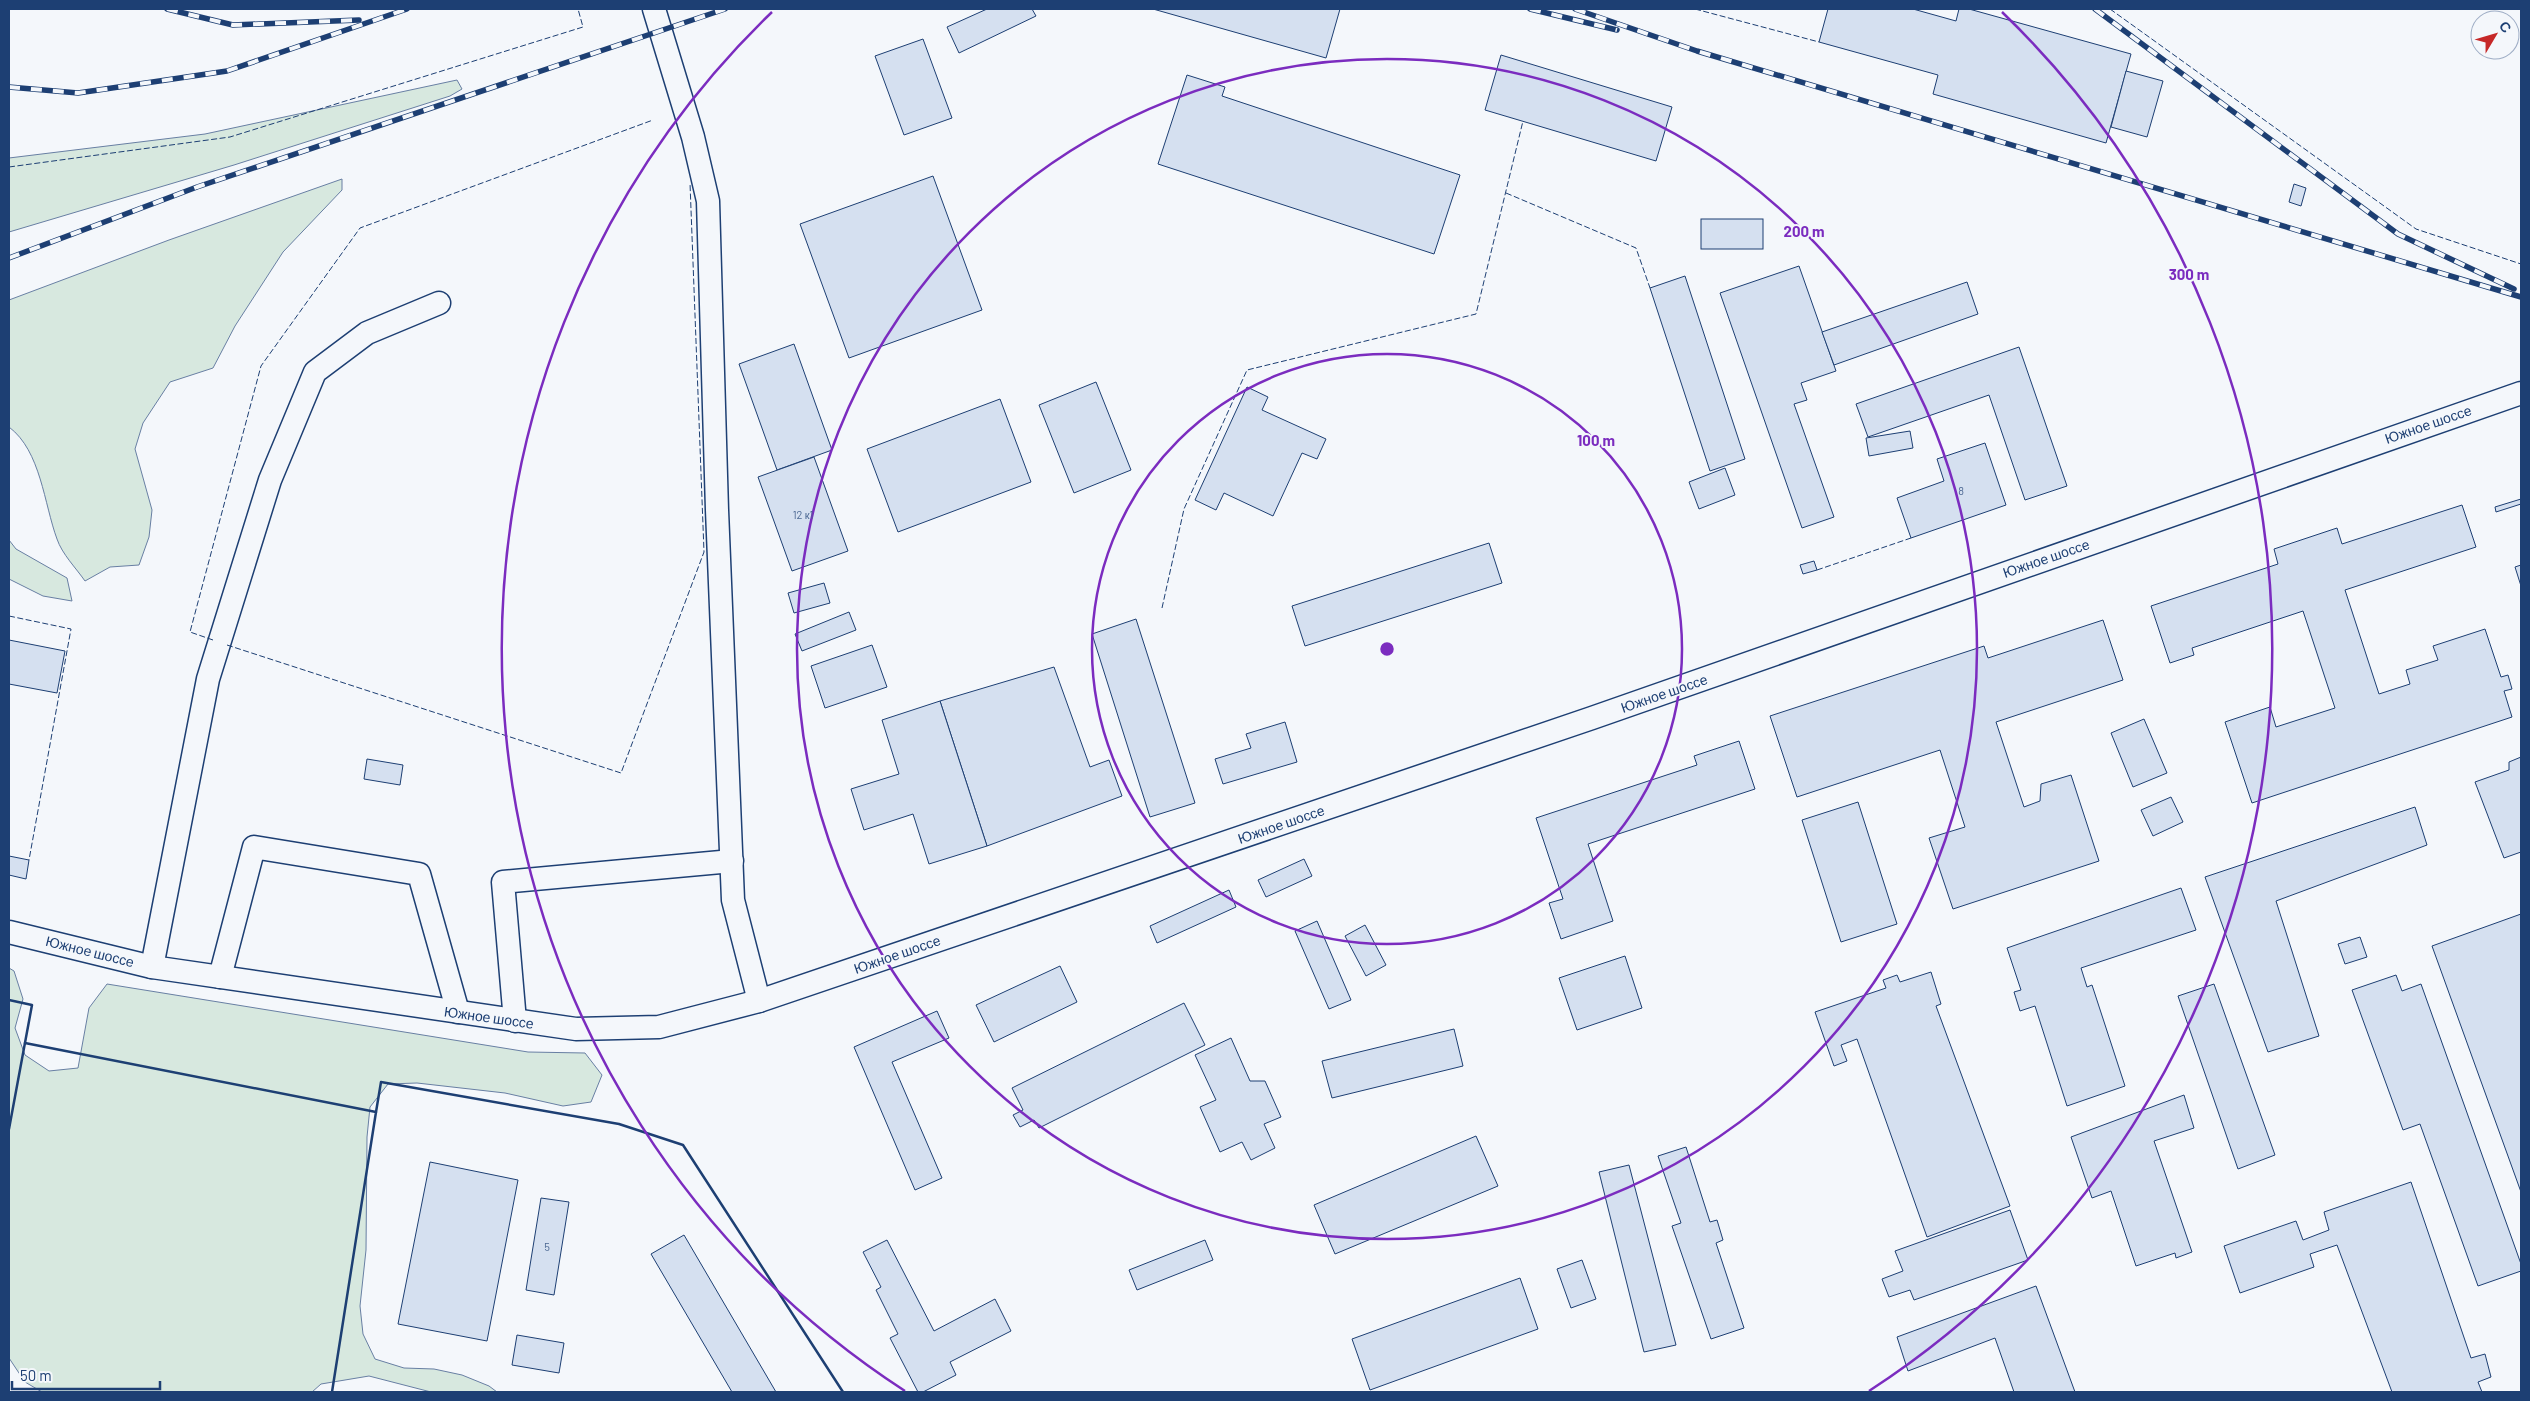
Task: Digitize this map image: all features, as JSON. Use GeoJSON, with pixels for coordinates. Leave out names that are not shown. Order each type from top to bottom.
{"type":"FeatureCollection","features":[{"type":"Feature","properties":{"kind":"street"},"geometry":{"type":"LineString","coordinates":[[654,9],[693,137],[708,201],[717,510],[733,900],[759,1001]]}},
{"type":"Feature","properties":{"kind":"street"},"geometry":{"type":"LineString","coordinates":[[152,967],[208,679],[270,480],[314,372],[367,333],[439,303]]}},
{"type":"Feature","properties":{"kind":"street","name":"Южное шоссе"},"geometry":{"type":"LineString","coordinates":[[9,932],[152,967],[576,1030],[659,1027],[759,1001],[1582,722],[2521,393]]}},
{"type":"Feature","properties":{"kind":"street"},"geometry":{"type":"LineString","coordinates":[[220,977],[254,847],[419,874],[458,1012]]}},
{"type":"Feature","properties":{"kind":"street"},"geometry":{"type":"LineString","coordinates":[[515,1021],[503,882],[732,862]]}},
{"type":"Feature","properties":{"kind":"shaded area"},"geometry":{"type":"Polygon","coordinates":[[[457,80],[462,89],[450,96],[234,165],[9,232],[9,158],[205,134],[457,80]]]}},
{"type":"Feature","properties":{"kind":"shaded area"},"geometry":{"type":"Polygon","coordinates":[[[342,179],[342,190],[283,252],[235,326],[213,368],[170,382],[143,423],[135,449],[152,510],[149,537],[139,565],[110,567],[85,581],[59,545],[35,464],[20,437],[9,427],[9,300],[169,240],[342,179]]]}},
{"type":"Feature","properties":{"kind":"shaded area"},"geometry":{"type":"Polygon","coordinates":[[[9,540],[16,549],[67,578],[72,601],[43,596],[9,579],[9,540]]]}},
{"type":"Feature","properties":{"kind":"shaded area"},"geometry":{"type":"Polygon","coordinates":[[[9,968],[14,971],[23,999],[15,1028],[25,1055],[49,1071],[78,1068],[89,1008],[107,984],[528,1052],[585,1053],[602,1075],[591,1102],[563,1106],[505,1093],[417,1083],[388,1084],[370,1107],[367,1137],[366,1250],[360,1306],[363,1334],[375,1359],[404,1368],[434,1369],[462,1375],[489,1386],[497,1392],[431,1392],[369,1376],[321,1384],[312,1392],[42,1392],[25,1382],[9,1358],[9,968]]]}},
{"type":"Feature","properties":{"kind":"building"},"geometry":{"type":"Polygon","coordinates":[[[987,9],[1032,9],[1036,16],[959,53],[947,27],[987,9]]]}},
{"type":"Feature","properties":{"kind":"building"},"geometry":{"type":"Polygon","coordinates":[[[1153,9],[1340,9],[1326,58],[1153,9]]]}},
{"type":"Feature","properties":{"kind":"building"},"geometry":{"type":"Polygon","coordinates":[[[1828,9],[1913,9],[1956,21],[1959,9],[1969,9],[2131,54],[2106,143],[1933,94],[1938,75],[1819,42],[1828,9]]]}},
{"type":"Feature","properties":{"kind":"building"},"geometry":{"type":"Polygon","coordinates":[[[923,39],[952,118],[904,135],[875,56],[923,39]]]}},
{"type":"Feature","properties":{"kind":"building"},"geometry":{"type":"Polygon","coordinates":[[[1501,55],[1672,107],[1656,161],[1485,110],[1501,55]]]}},
{"type":"Feature","properties":{"kind":"building"},"geometry":{"type":"Polygon","coordinates":[[[2126,71],[2163,81],[2147,137],[2111,127],[2126,71]]]}},
{"type":"Feature","properties":{"kind":"building"},"geometry":{"type":"Polygon","coordinates":[[[1187,75],[1225,87],[1222,96],[1460,175],[1434,254],[1158,164],[1187,75]]]}},
{"type":"Feature","properties":{"kind":"building"},"geometry":{"type":"Polygon","coordinates":[[[933,176],[982,310],[849,358],[800,224],[933,176]]]}},
{"type":"Feature","properties":{"kind":"building"},"geometry":{"type":"Polygon","coordinates":[[[2294,184],[2306,188],[2301,206],[2289,202],[2294,184]]]}},
{"type":"Feature","properties":{"kind":"building"},"geometry":{"type":"Polygon","coordinates":[[[1701,219],[1763,219],[1763,249],[1701,249],[1701,219]]]}},
{"type":"Feature","properties":{"kind":"building"},"geometry":{"type":"Polygon","coordinates":[[[1799,266],[1836,371],[1801,383],[1807,400],[1794,404],[1834,517],[1802,528],[1720,293],[1799,266]]]}},
{"type":"Feature","properties":{"kind":"building"},"geometry":{"type":"Polygon","coordinates":[[[1685,276],[1745,459],[1710,471],[1650,288],[1685,276]]]}},
{"type":"Feature","properties":{"kind":"building"},"geometry":{"type":"Polygon","coordinates":[[[1967,282],[1978,314],[1834,365],[1822,332],[1967,282]]]}},
{"type":"Feature","properties":{"kind":"building"},"geometry":{"type":"Polygon","coordinates":[[[794,344],[832,450],[777,470],[739,364],[794,344]]]}},
{"type":"Feature","properties":{"kind":"building"},"geometry":{"type":"Polygon","coordinates":[[[2019,347],[2067,486],[2025,500],[1989,395],[1868,437],[1856,404],[2019,347]]]}},
{"type":"Feature","properties":{"kind":"building"},"geometry":{"type":"Polygon","coordinates":[[[1096,382],[1131,470],[1074,493],[1039,405],[1096,382]]]}},
{"type":"Feature","properties":{"kind":"building"},"geometry":{"type":"Polygon","coordinates":[[[1247,387],[1268,397],[1262,410],[1326,439],[1317,459],[1302,453],[1273,516],[1224,493],[1216,510],[1195,500],[1247,387]]]}},
{"type":"Feature","properties":{"kind":"building"},"geometry":{"type":"Polygon","coordinates":[[[1000,399],[1031,482],[898,532],[867,449],[1000,399]]]}},
{"type":"Feature","properties":{"kind":"building"},"geometry":{"type":"Polygon","coordinates":[[[1910,431],[1913,448],[1869,456],[1866,438],[1910,431]]]}},
{"type":"Feature","properties":{"kind":"building"},"geometry":{"type":"Polygon","coordinates":[[[1985,443],[2006,505],[1911,538],[1897,498],[1944,481],[1937,459],[1985,443]]]}},
{"type":"Feature","properties":{"kind":"building"},"geometry":{"type":"Polygon","coordinates":[[[814,457],[848,551],[792,571],[758,477],[814,457]]]}},
{"type":"Feature","properties":{"kind":"building"},"geometry":{"type":"Polygon","coordinates":[[[1725,468],[1735,495],[1699,509],[1689,482],[1725,468]]]}},
{"type":"Feature","properties":{"kind":"building"},"geometry":{"type":"Polygon","coordinates":[[[2521,499],[2521,504],[2496,512],[2495,507],[2521,499]]]}},
{"type":"Feature","properties":{"kind":"building"},"geometry":{"type":"Polygon","coordinates":[[[2462,505],[2476,547],[2345,590],[2379,694],[2410,684],[2406,670],[2438,660],[2433,646],[2485,629],[2501,677],[2508,675],[2512,689],[2504,691],[2512,717],[2252,803],[2225,722],[2270,707],[2276,727],[2335,708],[2303,611],[2192,648],[2194,655],[2170,663],[2151,606],[2278,564],[2274,549],[2337,528],[2342,544],[2462,505]]]}},
{"type":"Feature","properties":{"kind":"building"},"geometry":{"type":"Polygon","coordinates":[[[1489,543],[1502,583],[1305,646],[1292,606],[1489,543]]]}},
{"type":"Feature","properties":{"kind":"building"},"geometry":{"type":"Polygon","coordinates":[[[1814,561],[1817,570],[1803,574],[1800,565],[1814,561]]]}},
{"type":"Feature","properties":{"kind":"building"},"geometry":{"type":"Polygon","coordinates":[[[2521,565],[2521,586],[2515,567],[2521,565]]]}},
{"type":"Feature","properties":{"kind":"building"},"geometry":{"type":"Polygon","coordinates":[[[824,583],[830,603],[794,613],[788,593],[824,583]]]}},
{"type":"Feature","properties":{"kind":"building"},"geometry":{"type":"Polygon","coordinates":[[[849,612],[856,630],[802,651],[795,634],[849,612]]]}},
{"type":"Feature","properties":{"kind":"building"},"geometry":{"type":"Polygon","coordinates":[[[1136,619],[1195,803],[1150,817],[1092,634],[1136,619]]]}},
{"type":"Feature","properties":{"kind":"building"},"geometry":{"type":"Polygon","coordinates":[[[2103,620],[2123,680],[1996,722],[2024,807],[2040,801],[2041,784],[2071,775],[2099,861],[1953,909],[1929,838],[1965,827],[1940,750],[1797,797],[1770,716],[1984,646],[1988,658],[2103,620]]]}},
{"type":"Feature","properties":{"kind":"building"},"geometry":{"type":"Polygon","coordinates":[[[9,640],[65,651],[57,693],[9,684],[9,640]]]}},
{"type":"Feature","properties":{"kind":"building"},"geometry":{"type":"Polygon","coordinates":[[[872,645],[887,687],[825,708],[811,666],[872,645]]]}},
{"type":"Feature","properties":{"kind":"building"},"geometry":{"type":"Polygon","coordinates":[[[1054,667],[1090,767],[1109,760],[1122,796],[987,846],[940,701],[1054,667]]]}},
{"type":"Feature","properties":{"kind":"building"},"geometry":{"type":"Polygon","coordinates":[[[940,701],[987,846],[929,864],[913,814],[864,830],[851,789],[899,774],[882,720],[940,701]]]}},
{"type":"Feature","properties":{"kind":"building"},"geometry":{"type":"Polygon","coordinates":[[[2144,719],[2167,773],[2133,787],[2111,733],[2144,719]]]}},
{"type":"Feature","properties":{"kind":"building"},"geometry":{"type":"Polygon","coordinates":[[[1285,722],[1297,762],[1223,784],[1215,759],[1251,748],[1246,734],[1285,722]]]}},
{"type":"Feature","properties":{"kind":"building"},"geometry":{"type":"Polygon","coordinates":[[[1739,741],[1755,789],[1588,844],[1613,921],[1561,939],[1549,903],[1563,899],[1536,818],[1697,765],[1694,756],[1739,741]]]}},
{"type":"Feature","properties":{"kind":"building"},"geometry":{"type":"Polygon","coordinates":[[[2521,757],[2521,852],[2504,858],[2475,782],[2509,770],[2509,762],[2521,757]]]}},
{"type":"Feature","properties":{"kind":"building"},"geometry":{"type":"Polygon","coordinates":[[[367,759],[403,765],[400,785],[364,779],[367,759]]]}},
{"type":"Feature","properties":{"kind":"building"},"geometry":{"type":"Polygon","coordinates":[[[2171,797],[2183,822],[2153,836],[2141,810],[2171,797]]]}},
{"type":"Feature","properties":{"kind":"building"},"geometry":{"type":"Polygon","coordinates":[[[1858,802],[1897,924],[1841,942],[1802,820],[1858,802]]]}},
{"type":"Feature","properties":{"kind":"building"},"geometry":{"type":"Polygon","coordinates":[[[2415,807],[2427,845],[2276,901],[2319,1036],[2268,1052],[2205,877],[2415,807]]]}},
{"type":"Feature","properties":{"kind":"building"},"geometry":{"type":"Polygon","coordinates":[[[9,856],[29,860],[26,879],[9,875],[9,856]]]}},
{"type":"Feature","properties":{"kind":"building"},"geometry":{"type":"Polygon","coordinates":[[[1304,859],[1312,876],[1266,897],[1258,880],[1304,859]]]}},
{"type":"Feature","properties":{"kind":"building"},"geometry":{"type":"Polygon","coordinates":[[[2181,888],[2196,930],[2081,968],[2087,987],[2092,985],[2125,1086],[2067,1106],[2035,1006],[2020,1011],[2014,992],[2021,990],[2007,948],[2181,888]]]}},
{"type":"Feature","properties":{"kind":"building"},"geometry":{"type":"Polygon","coordinates":[[[1229,890],[1236,907],[1157,943],[1150,926],[1229,890]]]}},
{"type":"Feature","properties":{"kind":"building"},"geometry":{"type":"Polygon","coordinates":[[[2521,914],[2521,1192],[2432,946],[2521,914]]]}},
{"type":"Feature","properties":{"kind":"building"},"geometry":{"type":"Polygon","coordinates":[[[1317,921],[1351,1000],[1329,1009],[1295,931],[1317,921]]]}},
{"type":"Feature","properties":{"kind":"building"},"geometry":{"type":"Polygon","coordinates":[[[1365,925],[1386,965],[1366,976],[1345,936],[1365,925]]]}},
{"type":"Feature","properties":{"kind":"building"},"geometry":{"type":"Polygon","coordinates":[[[2360,937],[2367,957],[2345,964],[2338,944],[2360,937]]]}},
{"type":"Feature","properties":{"kind":"building"},"geometry":{"type":"Polygon","coordinates":[[[1625,956],[1642,1008],[1577,1030],[1559,978],[1625,956]]]}},
{"type":"Feature","properties":{"kind":"building"},"geometry":{"type":"Polygon","coordinates":[[[1060,966],[1077,1002],[994,1042],[976,1005],[1060,966]]]}},
{"type":"Feature","properties":{"kind":"building"},"geometry":{"type":"Polygon","coordinates":[[[1931,972],[1941,1004],[1936,1006],[2010,1206],[1927,1237],[1857,1039],[1841,1045],[1847,1061],[1834,1066],[1815,1012],[1886,988],[1883,980],[1897,975],[1900,982],[1931,972]]]}},
{"type":"Feature","properties":{"kind":"building"},"geometry":{"type":"Polygon","coordinates":[[[2396,975],[2402,991],[2421,984],[2521,1264],[2521,1271],[2478,1286],[2420,1124],[2403,1130],[2352,990],[2396,975]]]}},
{"type":"Feature","properties":{"kind":"building"},"geometry":{"type":"Polygon","coordinates":[[[2214,984],[2275,1155],[2238,1169],[2178,996],[2214,984]]]}},
{"type":"Feature","properties":{"kind":"building"},"geometry":{"type":"Polygon","coordinates":[[[1184,1003],[1205,1045],[1039,1128],[1034,1120],[1020,1127],[1013,1115],[1023,1110],[1012,1088],[1184,1003]]]}},
{"type":"Feature","properties":{"kind":"building"},"geometry":{"type":"Polygon","coordinates":[[[937,1011],[949,1038],[892,1062],[942,1178],[915,1190],[854,1047],[937,1011]]]}},
{"type":"Feature","properties":{"kind":"building"},"geometry":{"type":"Polygon","coordinates":[[[1454,1029],[1463,1066],[1332,1098],[1322,1061],[1454,1029]]]}},
{"type":"Feature","properties":{"kind":"building"},"geometry":{"type":"Polygon","coordinates":[[[1231,1038],[1250,1081],[1265,1081],[1281,1117],[1264,1124],[1275,1148],[1251,1160],[1242,1142],[1220,1152],[1200,1107],[1216,1100],[1195,1055],[1231,1038]]]}},
{"type":"Feature","properties":{"kind":"building"},"geometry":{"type":"Polygon","coordinates":[[[2184,1095],[2194,1128],[2154,1141],[2192,1252],[2176,1258],[2175,1253],[2136,1266],[2111,1191],[2092,1198],[2071,1137],[2184,1095]]]}},
{"type":"Feature","properties":{"kind":"building"},"geometry":{"type":"Polygon","coordinates":[[[1476,1136],[1498,1186],[1335,1254],[1314,1205],[1476,1136]]]}},
{"type":"Feature","properties":{"kind":"building"},"geometry":{"type":"Polygon","coordinates":[[[1686,1147],[1710,1222],[1717,1220],[1723,1240],[1716,1243],[1744,1328],[1711,1339],[1672,1226],[1681,1223],[1658,1156],[1686,1147]]]}},
{"type":"Feature","properties":{"kind":"building"},"geometry":{"type":"Polygon","coordinates":[[[430,1162],[518,1180],[487,1341],[398,1324],[430,1162]]]}},
{"type":"Feature","properties":{"kind":"building"},"geometry":{"type":"Polygon","coordinates":[[[1629,1165],[1676,1345],[1644,1352],[1599,1172],[1629,1165]]]}},
{"type":"Feature","properties":{"kind":"building"},"geometry":{"type":"Polygon","coordinates":[[[2411,1182],[2471,1358],[2485,1354],[2491,1377],[2478,1382],[2482,1392],[2392,1392],[2337,1245],[2310,1254],[2314,1267],[2240,1293],[2224,1246],[2296,1221],[2303,1240],[2329,1230],[2324,1212],[2411,1182]]]}},
{"type":"Feature","properties":{"kind":"building"},"geometry":{"type":"Polygon","coordinates":[[[541,1198],[569,1202],[554,1295],[526,1290],[541,1198]]]}},
{"type":"Feature","properties":{"kind":"building"},"geometry":{"type":"Polygon","coordinates":[[[2010,1210],[2028,1260],[1914,1300],[1910,1290],[1889,1297],[1882,1279],[1903,1271],[1895,1251],[2010,1210]]]}},
{"type":"Feature","properties":{"kind":"building"},"geometry":{"type":"Polygon","coordinates":[[[684,1235],[776,1392],[732,1392],[651,1254],[684,1235]]]}},
{"type":"Feature","properties":{"kind":"building"},"geometry":{"type":"Polygon","coordinates":[[[887,1240],[934,1331],[995,1299],[1011,1331],[950,1362],[956,1375],[923,1392],[918,1392],[890,1338],[898,1334],[876,1290],[881,1287],[863,1252],[887,1240]]]}},
{"type":"Feature","properties":{"kind":"building"},"geometry":{"type":"Polygon","coordinates":[[[1205,1240],[1213,1260],[1137,1290],[1129,1270],[1205,1240]]]}},
{"type":"Feature","properties":{"kind":"building"},"geometry":{"type":"Polygon","coordinates":[[[1582,1260],[1596,1299],[1571,1308],[1557,1269],[1582,1260]]]}},
{"type":"Feature","properties":{"kind":"building"},"geometry":{"type":"Polygon","coordinates":[[[1520,1278],[1538,1329],[1370,1390],[1352,1339],[1520,1278]]]}},
{"type":"Feature","properties":{"kind":"building"},"geometry":{"type":"Polygon","coordinates":[[[2036,1286],[2075,1392],[2014,1392],[1995,1338],[1908,1371],[1897,1337],[2036,1286]]]}},
{"type":"Feature","properties":{"kind":"building"},"geometry":{"type":"Polygon","coordinates":[[[517,1335],[564,1343],[559,1373],[512,1365],[517,1335]]]}},
{"type":"Feature","properties":{"kind":"railway"},"geometry":{"type":"LineString","coordinates":[[167,9],[233,25],[359,20]]}},
{"type":"Feature","properties":{"kind":"railway"},"geometry":{"type":"LineString","coordinates":[[9,87],[78,93],[227,71],[407,9]]}},
{"type":"Feature","properties":{"kind":"railway"},"geometry":{"type":"LineString","coordinates":[[9,258],[197,187],[725,9]]}},
{"type":"Feature","properties":{"kind":"railway"},"geometry":{"type":"LineString","coordinates":[[1530,9],[1617,30]]}},
{"type":"Feature","properties":{"kind":"railway"},"geometry":{"type":"LineString","coordinates":[[1575,9],[1697,51],[2521,297]]}},
{"type":"Feature","properties":{"kind":"railway"},"geometry":{"type":"LineString","coordinates":[[2095,9],[2398,234],[2514,289]]}},
{"type":"Feature","properties":{"kind":"fence"},"geometry":{"type":"LineString","coordinates":[[9,167],[230,137],[583,27],[578,9]]}},
{"type":"Feature","properties":{"kind":"fence"},"geometry":{"type":"LineString","coordinates":[[1695,9],[1819,42]]}},
{"type":"Feature","properties":{"kind":"fence"},"geometry":{"type":"LineString","coordinates":[[2110,9],[2416,229],[2521,264]]}},
{"type":"Feature","properties":{"kind":"fence"},"geometry":{"type":"LineString","coordinates":[[213,640],[190,632],[261,366],[360,228],[653,120]]}},
{"type":"Feature","properties":{"kind":"fence"},"geometry":{"type":"LineString","coordinates":[[1162,608],[1184,509],[1247,370],[1476,314],[1523,121]]}},
{"type":"Feature","properties":{"kind":"fence"},"geometry":{"type":"LineString","coordinates":[[227,645],[621,773],[704,552],[690,183]]}},
{"type":"Feature","properties":{"kind":"fence"},"geometry":{"type":"LineString","coordinates":[[1506,193],[1636,248],[1650,288]]}},
{"type":"Feature","properties":{"kind":"fence"},"geometry":{"type":"LineString","coordinates":[[1817,570],[1911,538]]}},
{"type":"Feature","properties":{"kind":"fence"},"geometry":{"type":"LineString","coordinates":[[9,616],[71,629],[29,860]]}},
{"type":"Feature","properties":{"kind":"wall"},"geometry":{"type":"LineString","coordinates":[[9,1000],[32,1005],[9,1129]]}},
{"type":"Feature","properties":{"kind":"wall"},"geometry":{"type":"LineString","coordinates":[[25,1043],[376,1112],[332,1392]]}},
{"type":"Feature","properties":{"kind":"wall"},"geometry":{"type":"LineString","coordinates":[[376,1112],[381,1082],[619,1124],[683,1145],[843,1392]]}}]}
